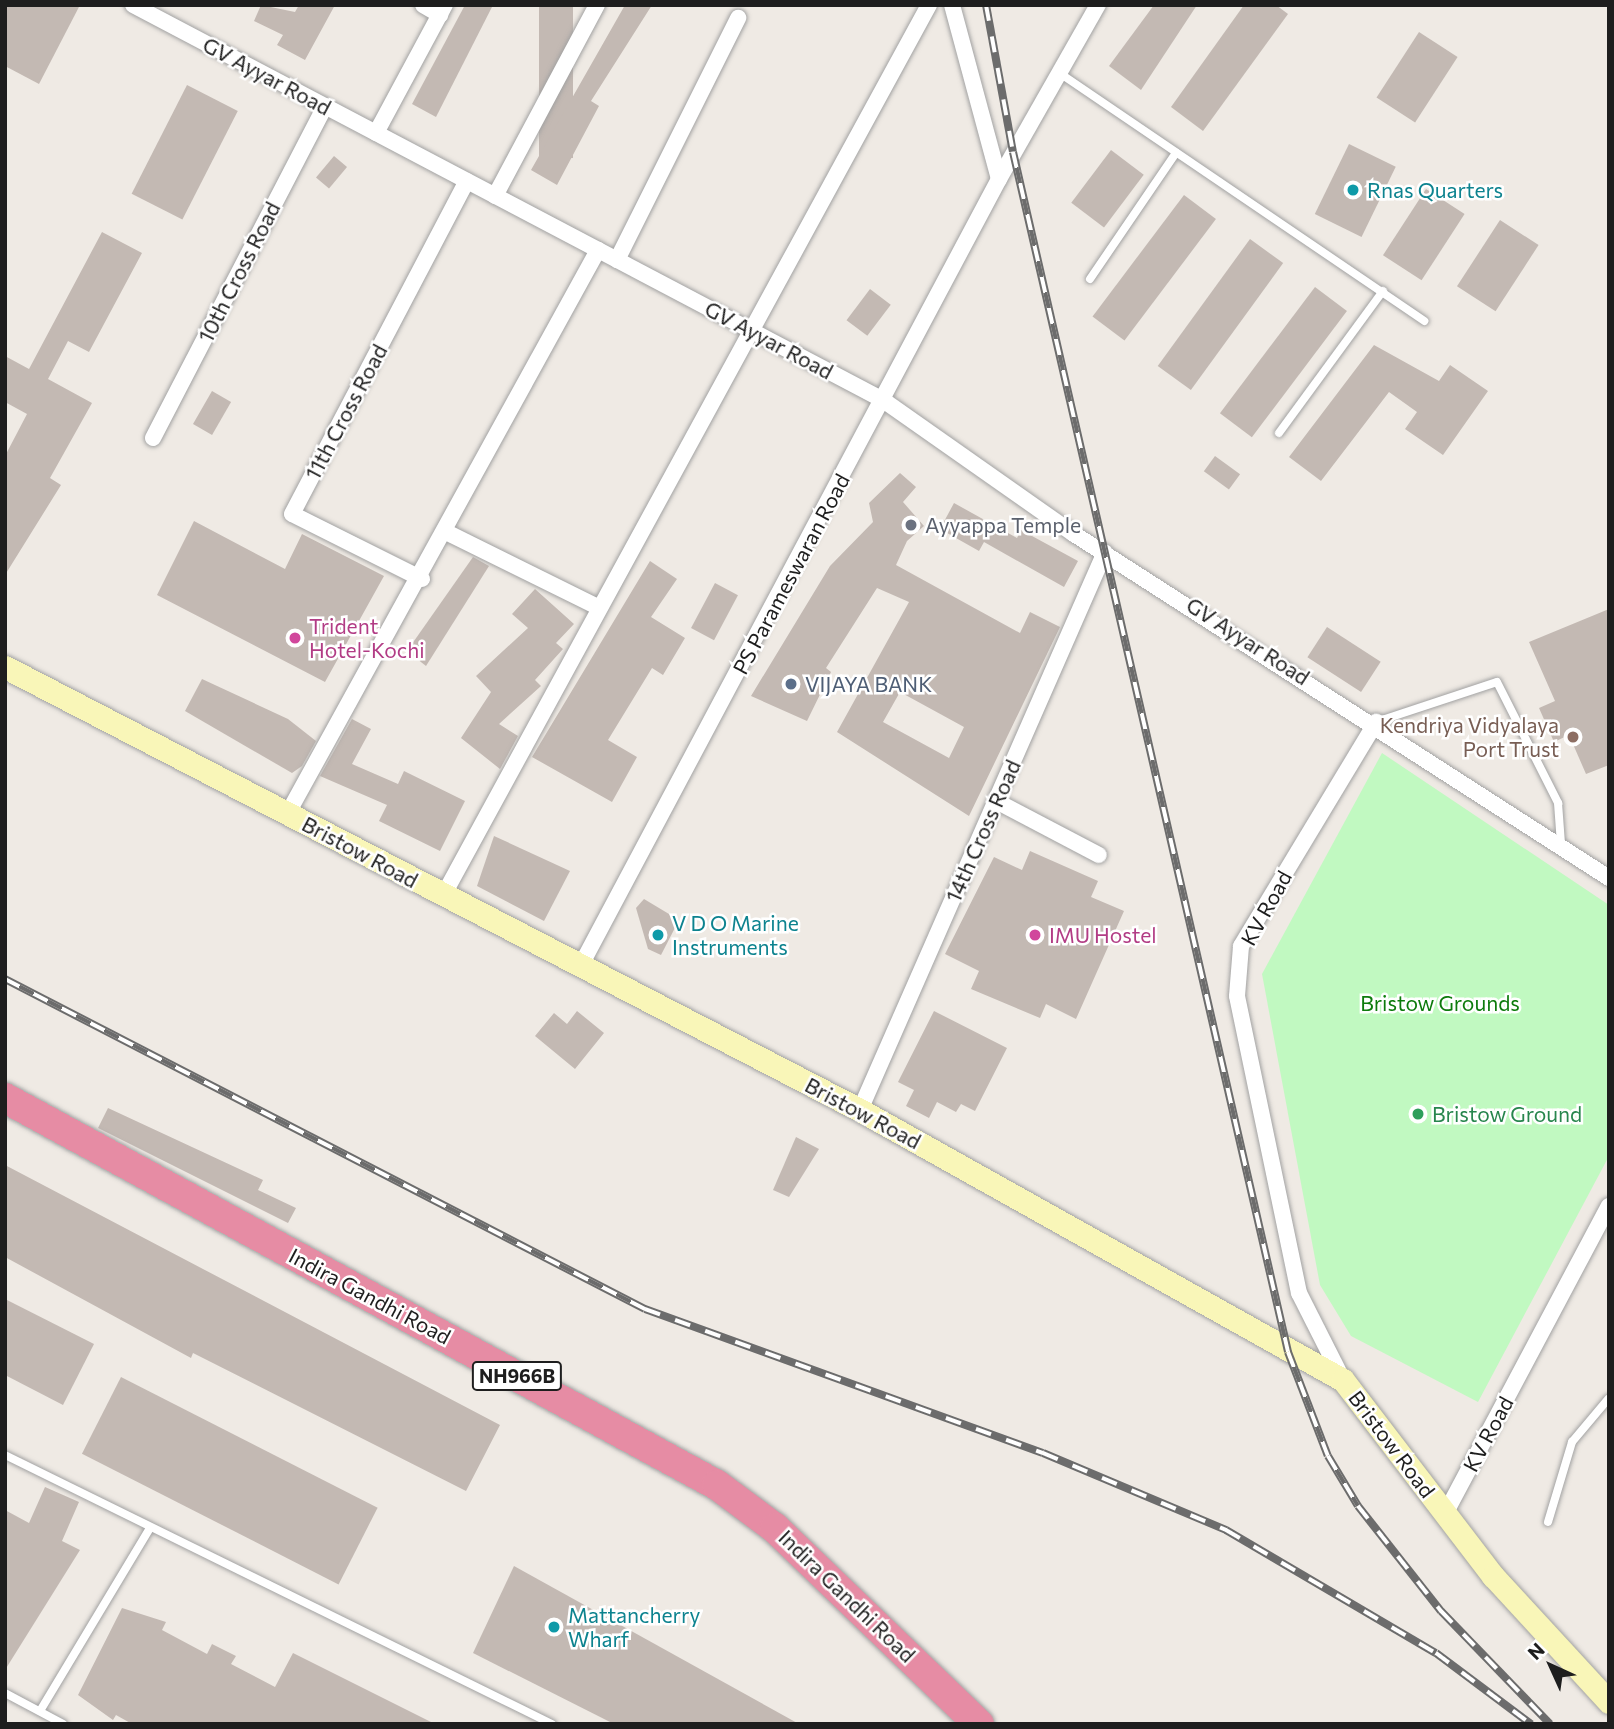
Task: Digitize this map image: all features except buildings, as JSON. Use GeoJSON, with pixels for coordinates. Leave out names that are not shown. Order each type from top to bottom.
{"type":"FeatureCollection","features":[{"type":"Feature","properties":{"kind":"highway","name":"Indira Gandhi Road"},"geometry":{"type":"LineString","coordinates":[[5,1098],[717,1485],[775,1528],[979,1724]]}},
{"type":"Feature","properties":{"kind":"street","name":"GV Ayyar Road"},"geometry":{"type":"LineString","coordinates":[[133,5],[883,400],[1105,552],[1376,722]]}},
{"type":"Feature","properties":{"kind":"street"},"geometry":{"type":"LineString","coordinates":[[376,133],[442,10],[422,5]]}},
{"type":"Feature","properties":{"kind":"street"},"geometry":{"type":"LineString","coordinates":[[495,196],[597,5]]}},
{"type":"Feature","properties":{"kind":"street"},"geometry":{"type":"LineString","coordinates":[[443,896],[749,329],[929,5]]}},
{"type":"Feature","properties":{"kind":"street"},"geometry":{"type":"LineString","coordinates":[[952,5],[999,179]]}},
{"type":"Feature","properties":{"kind":"street","name":"PS Parameswaran Road"},"geometry":{"type":"LineString","coordinates":[[580,967],[999,179],[1098,5]]}},
{"type":"Feature","properties":{"kind":"street"},"geometry":{"type":"LineString","coordinates":[[617,260],[738,18]]}},
{"type":"Feature","properties":{"kind":"street","name":"10th Cross Road"},"geometry":{"type":"LineString","coordinates":[[153,438],[325,106]]}},
{"type":"Feature","properties":{"kind":"street","name":"11th Cross Road"},"geometry":{"type":"LineString","coordinates":[[422,579],[292,514],[467,181]]}},
{"type":"Feature","properties":{"kind":"street"},"geometry":{"type":"LineString","coordinates":[[288,813],[422,579],[598,250]]}},
{"type":"Feature","properties":{"kind":"street"},"geometry":{"type":"LineString","coordinates":[[446,532],[598,607]]}},
{"type":"Feature","properties":{"kind":"street","name":"14th Cross Road"},"geometry":{"type":"LineString","coordinates":[[860,1110],[1105,552]]}},
{"type":"Feature","properties":{"kind":"street","name":"Bristow Road"},"geometry":{"type":"LineString","coordinates":[[5,667],[860,1110],[1343,1380],[1445,1514],[1609,1702]]}},
{"type":"Feature","properties":{"kind":"street"},"geometry":{"type":"LineString","coordinates":[[1376,722],[1609,878]]}},
{"type":"Feature","properties":{"kind":"street","name":"KV Road"},"geometry":{"type":"LineString","coordinates":[[1343,1380],[1299,1293],[1237,996],[1241,946],[1376,722]]}},
{"type":"Feature","properties":{"kind":"street"},"geometry":{"type":"LineString","coordinates":[[996,801],[1099,855]]}},
{"type":"Feature","properties":{"kind":"street","name":"KV Road"},"geometry":{"type":"LineString","coordinates":[[1445,1514],[1609,1206]]}},
{"type":"Feature","properties":{"kind":"lane"},"geometry":{"type":"LineString","coordinates":[[1058,72],[1424,321]]}},
{"type":"Feature","properties":{"kind":"lane"},"geometry":{"type":"LineString","coordinates":[[1090,279],[1176,153]]}},
{"type":"Feature","properties":{"kind":"lane"},"geometry":{"type":"LineString","coordinates":[[1279,433],[1383,291]]}},
{"type":"Feature","properties":{"kind":"lane"},"geometry":{"type":"LineString","coordinates":[[1376,722],[1497,682],[1558,803],[1561,844]]}},
{"type":"Feature","properties":{"kind":"lane"},"geometry":{"type":"LineString","coordinates":[[1548,1522],[1572,1442],[1609,1398]]}},
{"type":"Feature","properties":{"kind":"lane"},"geometry":{"type":"LineString","coordinates":[[5,1455],[552,1724]]}},
{"type":"Feature","properties":{"kind":"lane"},"geometry":{"type":"LineString","coordinates":[[40,1712],[150,1528]]}},
{"type":"Feature","properties":{"kind":"lane"},"geometry":{"type":"LineString","coordinates":[[5,1693],[63,1724]]}},
{"type":"Feature","properties":{"kind":"green space","name":"Bristow Grounds"},"geometry":{"type":"Polygon","coordinates":[[[1382,753],[1609,905],[1609,1156],[1478,1402],[1351,1336],[1320,1285],[1262,974],[1382,753]]]}},
{"type":"Feature","properties":{"kind":"railway"},"geometry":{"type":"LineString","coordinates":[[986,5],[1013,152],[1288,1352],[1328,1456],[1358,1506],[1441,1611],[1550,1724]]}},
{"type":"Feature","properties":{"kind":"railway"},"geometry":{"type":"LineString","coordinates":[[5,979],[645,1309],[1043,1453],[1226,1530],[1436,1653],[1531,1724]]}},
{"type":"Feature","properties":{"kind":"place","name":"Rnas Quarters"},"geometry":{"type":"Point","coordinates":[1353,190]}},
{"type":"Feature","properties":{"kind":"place","name":"Ayyappa Temple"},"geometry":{"type":"Point","coordinates":[911,525]}},
{"type":"Feature","properties":{"kind":"place","name":"Trident Hotel-Kochi"},"geometry":{"type":"Point","coordinates":[295,638]}},
{"type":"Feature","properties":{"kind":"place","name":"VIJAYA BANK"},"geometry":{"type":"Point","coordinates":[791,684]}},
{"type":"Feature","properties":{"kind":"place","name":"Kendriya Vidyalaya Port Trust"},"geometry":{"type":"Point","coordinates":[1573,737]}},
{"type":"Feature","properties":{"kind":"place","name":"V D O Marine Instruments"},"geometry":{"type":"Point","coordinates":[658,935]}},
{"type":"Feature","properties":{"kind":"place","name":"IMU Hostel"},"geometry":{"type":"Point","coordinates":[1035,935]}},
{"type":"Feature","properties":{"kind":"place","name":"Bristow Ground"},"geometry":{"type":"Point","coordinates":[1418,1114]}},
{"type":"Feature","properties":{"kind":"place","name":"Mattancherry Wharf"},"geometry":{"type":"Point","coordinates":[554,1627]}}]}
